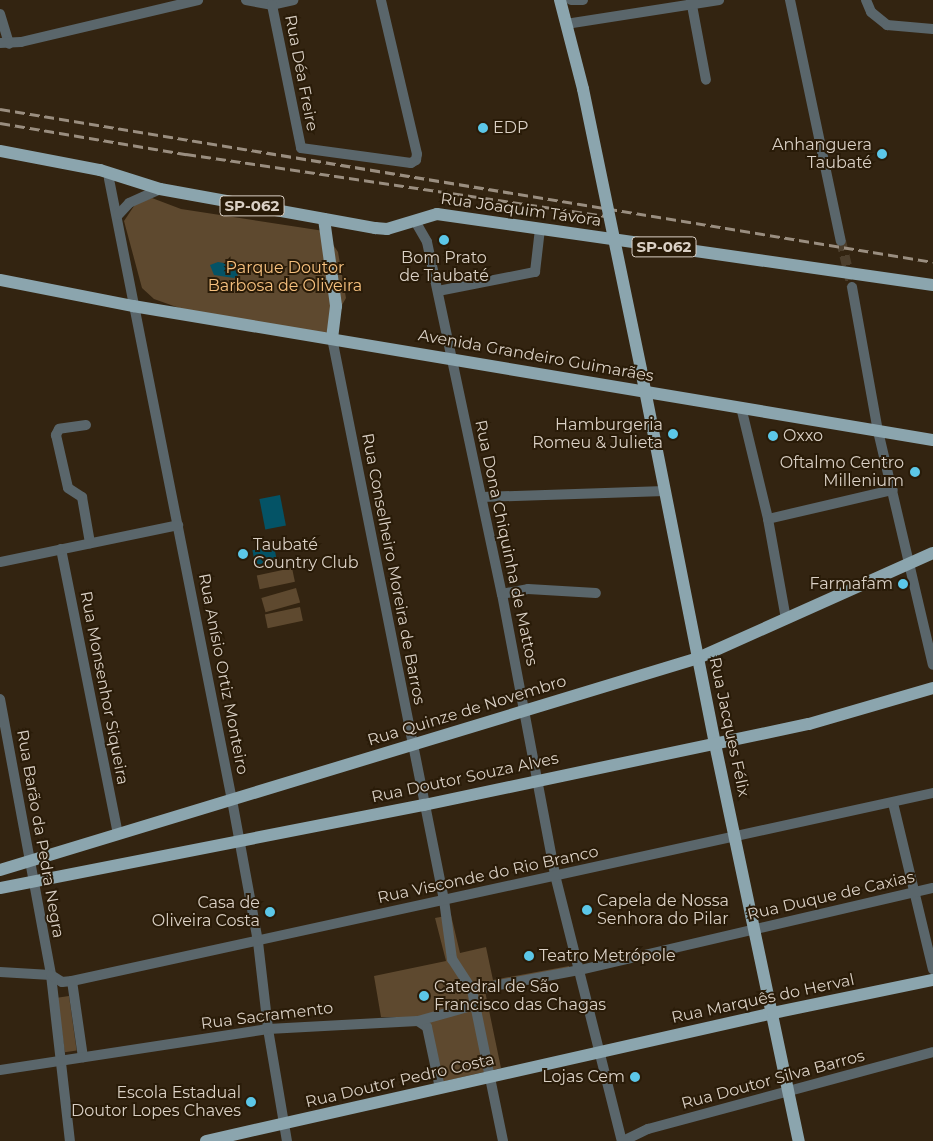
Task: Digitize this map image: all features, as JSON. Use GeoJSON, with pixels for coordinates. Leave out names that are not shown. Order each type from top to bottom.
{"type":"FeatureCollection","features":[{"type":"Feature","properties":{"kind":"main road","name":"Rua Jacques Félix"},"geometry":{"type":"LineString","coordinates":[[560,0],[583,90],[715,744],[790,1091],[799,1141]]}},
{"type":"Feature","properties":{"kind":"main road","name":"SP-062"},"geometry":{"type":"LineString","coordinates":[[0,151],[109,176]]}},
{"type":"Feature","properties":{"kind":"main road","name":"Rua Joaquim Távora"},"geometry":{"type":"LineString","coordinates":[[109,176],[160,189],[386,229],[437,214],[933,285]]}},
{"type":"Feature","properties":{"kind":"main road"},"geometry":{"type":"LineString","coordinates":[[324,219],[336,306],[332,338]]}},
{"type":"Feature","properties":{"kind":"main road","name":"Avenida Grandeiro Guimarães"},"geometry":{"type":"LineString","coordinates":[[0,280],[134,306],[933,440]]}},
{"type":"Feature","properties":{"kind":"main road","name":"Rua Quinze de Novembro"},"geometry":{"type":"LineString","coordinates":[[0,870],[698,658],[933,553]]}},
{"type":"Feature","properties":{"kind":"main road","name":"Rua Doutor Souza Alves"},"geometry":{"type":"LineString","coordinates":[[0,888],[424,805],[539,779],[809,724],[933,688]]}},
{"type":"Feature","properties":{"kind":"main road"},"geometry":{"type":"LineString","coordinates":[[15,865],[21,872],[18,884]]}},
{"type":"Feature","properties":{"kind":"main road","name":"Rua Marquês do Herval"},"geometry":{"type":"LineString","coordinates":[[601,1052],[773,1013],[933,980]]}},
{"type":"Feature","properties":{"kind":"main road","name":"Rua Doutor Pedro Costa"},"geometry":{"type":"LineString","coordinates":[[206,1141],[601,1052]]}},
{"type":"Feature","properties":{"kind":"street"},"geometry":{"type":"LineString","coordinates":[[0,14],[4,43],[198,0]]}},
{"type":"Feature","properties":{"kind":"street"},"geometry":{"type":"LineString","coordinates":[[246,0],[272,5],[293,0]]}},
{"type":"Feature","properties":{"kind":"street","name":"Rua Déa Freire"},"geometry":{"type":"LineString","coordinates":[[272,5],[301,148],[411,164],[416,160],[381,0]]}},
{"type":"Feature","properties":{"kind":"street"},"geometry":{"type":"LineString","coordinates":[[566,24],[692,2],[719,0]]}},
{"type":"Feature","properties":{"kind":"street"},"geometry":{"type":"LineString","coordinates":[[790,0],[842,241]]}},
{"type":"Feature","properties":{"kind":"street"},"geometry":{"type":"LineString","coordinates":[[866,0],[871,12],[887,25],[933,29]]}},
{"type":"Feature","properties":{"kind":"street"},"geometry":{"type":"LineString","coordinates":[[692,2],[706,80]]}},
{"type":"Feature","properties":{"kind":"street","name":"Rua Anísio Ortiz Monteiro"},"geometry":{"type":"LineString","coordinates":[[109,176],[232,800],[258,942],[268,1029],[287,1141]]}},
{"type":"Feature","properties":{"kind":"street"},"geometry":{"type":"LineString","coordinates":[[118,215],[129,203],[160,189]]}},
{"type":"Feature","properties":{"kind":"street","name":"Rua Dona Chiquinha de Mattos"},"geometry":{"type":"LineString","coordinates":[[415,221],[427,242],[438,291],[502,594],[539,779],[555,875],[625,1141]]}},
{"type":"Feature","properties":{"kind":"street"},"geometry":{"type":"LineString","coordinates":[[438,291],[535,272],[540,229]]}},
{"type":"Feature","properties":{"kind":"street"},"geometry":{"type":"LineString","coordinates":[[852,287],[878,431],[933,665]]}},
{"type":"Feature","properties":{"kind":"street","name":"Rua Conselheiro Moreira de Barros"},"geometry":{"type":"LineString","coordinates":[[332,338],[444,900],[452,959],[472,990]]}},
{"type":"Feature","properties":{"kind":"street"},"geometry":{"type":"LineString","coordinates":[[741,407],[768,519],[786,619]]}},
{"type":"Feature","properties":{"kind":"street"},"geometry":{"type":"LineString","coordinates":[[86,425],[60,429],[56,435],[68,488],[82,497],[90,543]]}},
{"type":"Feature","properties":{"kind":"street"},"geometry":{"type":"LineString","coordinates":[[768,519],[893,490]]}},
{"type":"Feature","properties":{"kind":"street"},"geometry":{"type":"LineString","coordinates":[[482,497],[665,491]]}},
{"type":"Feature","properties":{"kind":"street"},"geometry":{"type":"LineString","coordinates":[[0,562],[178,525]]}},
{"type":"Feature","properties":{"kind":"street","name":"Rua Monsenhor Siqueira"},"geometry":{"type":"LineString","coordinates":[[62,548],[118,833]]}},
{"type":"Feature","properties":{"kind":"street"},"geometry":{"type":"LineString","coordinates":[[502,594],[528,589],[596,593]]}},
{"type":"Feature","properties":{"kind":"street","name":"Rua Barão da Pedra Negra"},"geometry":{"type":"LineString","coordinates":[[0,699],[51,975],[63,1061],[70,1141]]}},
{"type":"Feature","properties":{"kind":"street","name":"Rua Visconde do Rio Branco"},"geometry":{"type":"LineString","coordinates":[[0,972],[51,975],[62,982],[72,981],[258,942],[555,875],[736,838],[933,793]]}},
{"type":"Feature","properties":{"kind":"street"},"geometry":{"type":"LineString","coordinates":[[893,803],[933,969]]}},
{"type":"Feature","properties":{"kind":"street","name":"Rua Duque de Caxias"},"geometry":{"type":"LineString","coordinates":[[472,990],[580,970],[933,888]]}},
{"type":"Feature","properties":{"kind":"street"},"geometry":{"type":"LineString","coordinates":[[72,981],[83,1057]]}},
{"type":"Feature","properties":{"kind":"street"},"geometry":{"type":"LineString","coordinates":[[472,990],[503,1141]]}},
{"type":"Feature","properties":{"kind":"street"},"geometry":{"type":"LineString","coordinates":[[54,996],[66,991],[74,995]]}},
{"type":"Feature","properties":{"kind":"street","name":"Rua Sacramento"},"geometry":{"type":"LineString","coordinates":[[0,1070],[268,1029],[418,1021],[474,1004]]}},
{"type":"Feature","properties":{"kind":"street"},"geometry":{"type":"LineString","coordinates":[[418,1021],[428,1027],[440,1088]]}},
{"type":"Feature","properties":{"kind":"street","name":"Rua Doutor Silva Barros"},"geometry":{"type":"LineString","coordinates":[[625,1141],[648,1128],[933,1052]]}},
{"type":"Feature","properties":{"kind":"green space","name":"Parque Doutor Barbosa de Oliveira"},"geometry":{"type":"Polygon","coordinates":[[[152,198],[181,209],[324,231],[338,252],[346,298],[325,335],[185,310],[154,299],[142,288],[124,221],[136,203],[152,198]]]}},
{"type":"Feature","properties":{"kind":"green space"},"geometry":{"type":"Polygon","coordinates":[[[292,568],[295,582],[260,589],[257,575],[292,568]]]}},
{"type":"Feature","properties":{"kind":"green space"},"geometry":{"type":"Polygon","coordinates":[[[296,588],[300,602],[266,612],[261,598],[296,588]]]}},
{"type":"Feature","properties":{"kind":"green space"},"geometry":{"type":"Polygon","coordinates":[[[300,607],[303,621],[268,628],[265,614],[300,607]]]}},
{"type":"Feature","properties":{"kind":"green space"},"geometry":{"type":"Polygon","coordinates":[[[451,915],[460,953],[486,947],[493,980],[569,966],[571,976],[485,991],[501,1068],[441,1082],[422,1017],[381,1017],[374,976],[446,961],[435,918],[451,915]]]}},
{"type":"Feature","properties":{"kind":"green space"},"geometry":{"type":"Polygon","coordinates":[[[69,996],[77,1050],[65,1052],[57,998],[69,996]]]}},
{"type":"Feature","properties":{"kind":"water"},"geometry":{"type":"Polygon","coordinates":[[[218,262],[235,265],[238,275],[234,278],[214,275],[210,265],[218,262]]]}},
{"type":"Feature","properties":{"kind":"water"},"geometry":{"type":"Polygon","coordinates":[[[280,495],[286,525],[265,529],[259,499],[280,495]]]}},
{"type":"Feature","properties":{"kind":"water"},"geometry":{"type":"Polygon","coordinates":[[[274,546],[277,561],[255,565],[252,550],[274,546]]]}},
{"type":"Feature","properties":{"kind":"tunnel"},"geometry":{"type":"LineString","coordinates":[[841,241],[852,287]]}},
{"type":"Feature","properties":{"kind":"railway"},"geometry":{"type":"LineString","coordinates":[[0,109],[933,262]]}},
{"type":"Feature","properties":{"kind":"railway"},"geometry":{"type":"LineString","coordinates":[[0,123],[186,154],[605,216]]}},
{"type":"Feature","properties":{"kind":"place","name":"EDP"},"geometry":{"type":"Point","coordinates":[483,128]}},
{"type":"Feature","properties":{"kind":"place","name":"Anhanguera Taubaté"},"geometry":{"type":"Point","coordinates":[882,154]}},
{"type":"Feature","properties":{"kind":"place","name":"Bom Prato de Taubaté"},"geometry":{"type":"Point","coordinates":[444,240]}},
{"type":"Feature","properties":{"kind":"place","name":"Hamburgeria Romeu & Julieta"},"geometry":{"type":"Point","coordinates":[673,434]}},
{"type":"Feature","properties":{"kind":"place","name":"Oxxo"},"geometry":{"type":"Point","coordinates":[773,436]}},
{"type":"Feature","properties":{"kind":"place","name":"Oftalmo Centro Millenium"},"geometry":{"type":"Point","coordinates":[915,472]}},
{"type":"Feature","properties":{"kind":"place","name":"Taubaté Country Club"},"geometry":{"type":"Point","coordinates":[243,554]}},
{"type":"Feature","properties":{"kind":"place","name":"Farmafam"},"geometry":{"type":"Point","coordinates":[903,584]}},
{"type":"Feature","properties":{"kind":"place","name":"Capela de Nossa Senhora do Pilar"},"geometry":{"type":"Point","coordinates":[587,910]}},
{"type":"Feature","properties":{"kind":"place","name":"Casa de Oliveira Costa"},"geometry":{"type":"Point","coordinates":[270,912]}},
{"type":"Feature","properties":{"kind":"place","name":"Teatro Metrópole"},"geometry":{"type":"Point","coordinates":[529,956]}},
{"type":"Feature","properties":{"kind":"place","name":"Catedral de São Francisco das Chagas"},"geometry":{"type":"Point","coordinates":[424,996]}},
{"type":"Feature","properties":{"kind":"place","name":"Lojas Cem"},"geometry":{"type":"Point","coordinates":[635,1077]}},
{"type":"Feature","properties":{"kind":"place","name":"Escola Estadual Doutor Lopes Chaves"},"geometry":{"type":"Point","coordinates":[251,1102]}}]}
